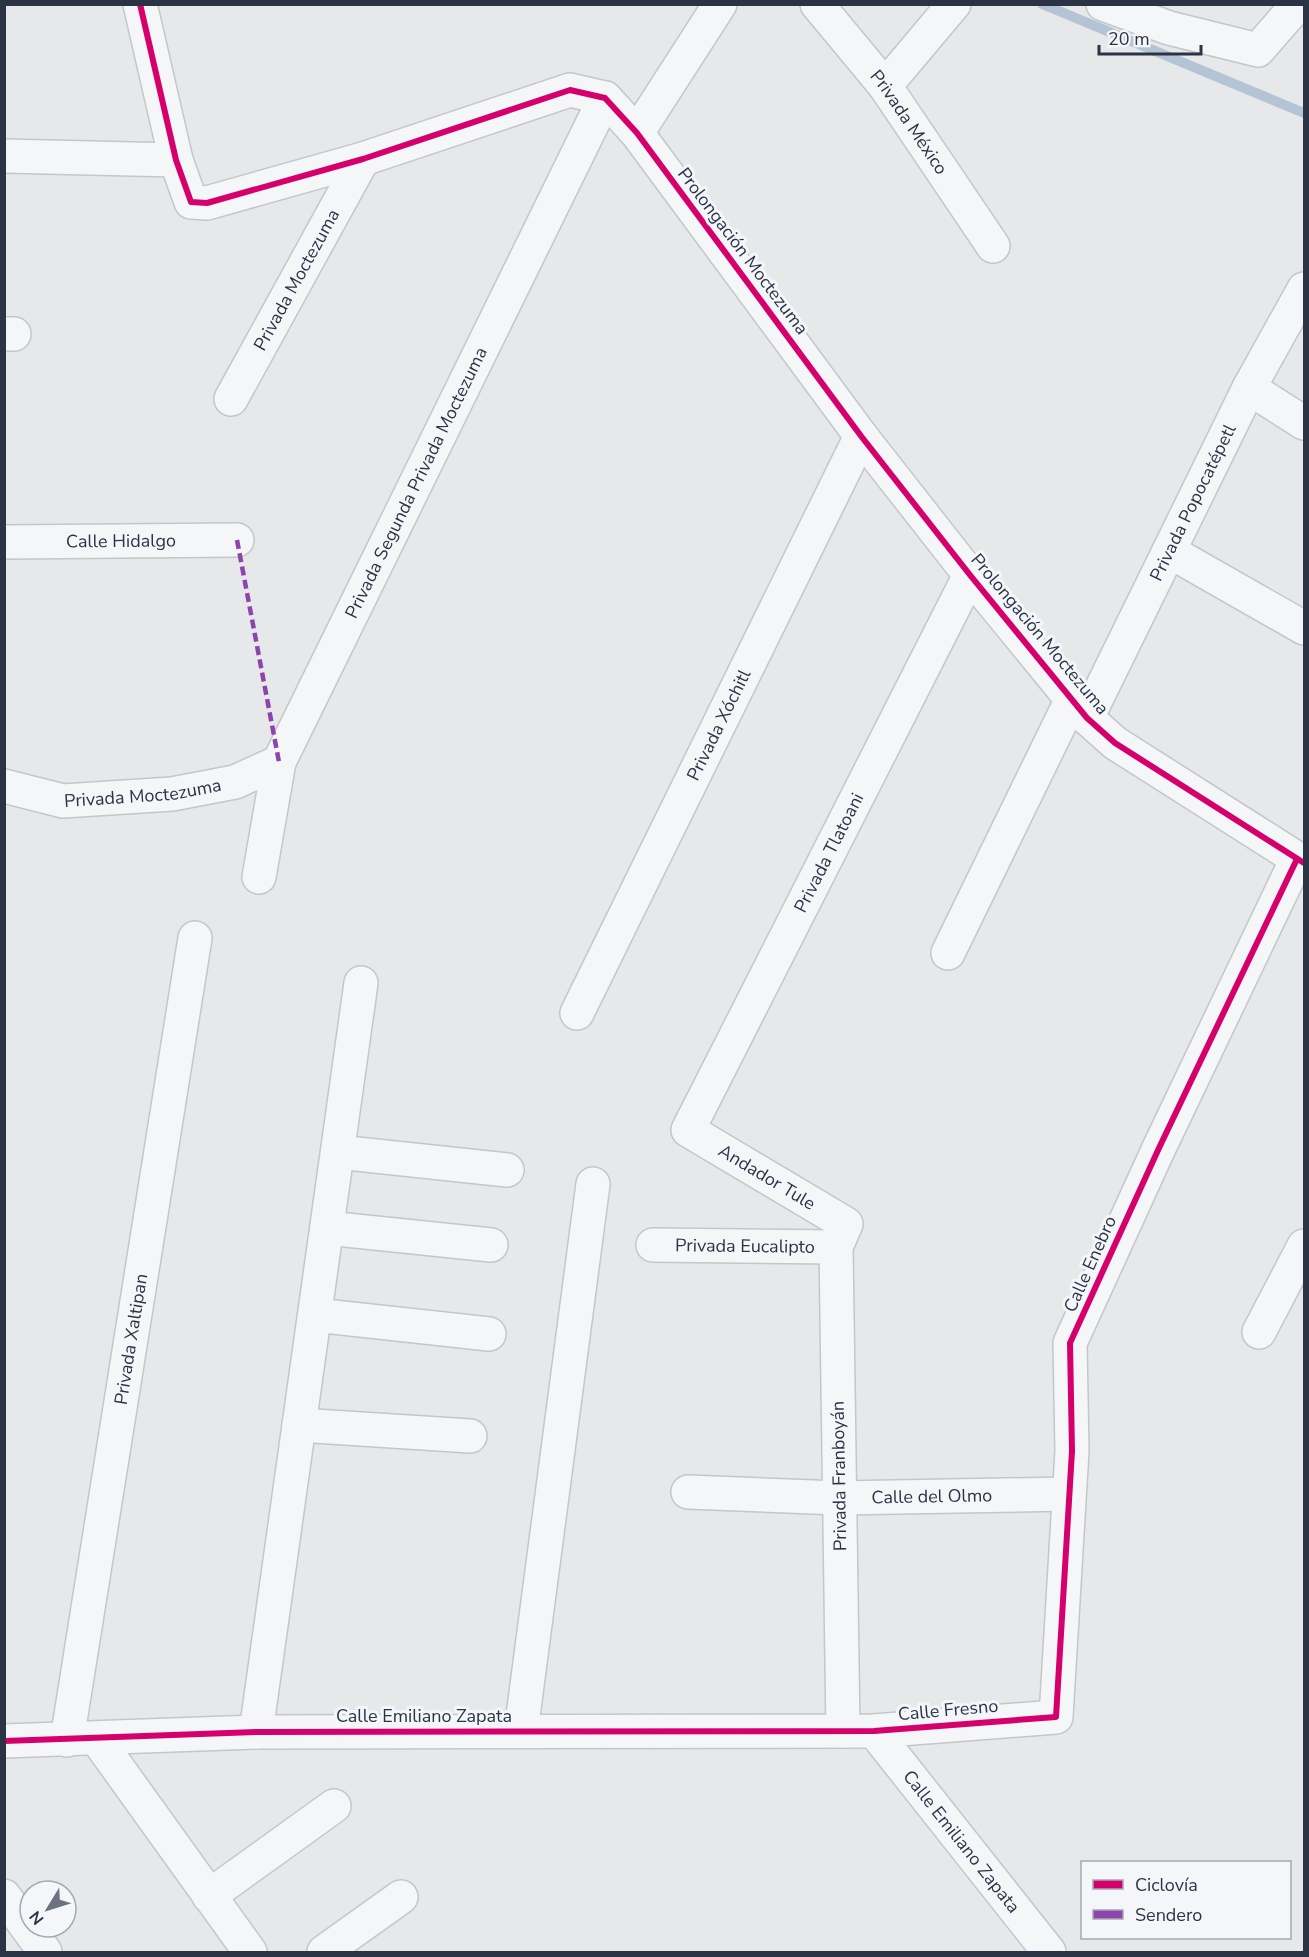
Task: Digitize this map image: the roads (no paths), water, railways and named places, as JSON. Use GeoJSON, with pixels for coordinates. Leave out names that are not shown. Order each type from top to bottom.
{"type":"FeatureCollection","features":[{"type":"Feature","properties":{"kind":"street"},"geometry":{"type":"LineString","coordinates":[[140,4],[176,160],[191,202],[207,203],[363,159],[570,90],[605,98]]}},
{"type":"Feature","properties":{"kind":"street"},"geometry":{"type":"LineString","coordinates":[[637,133],[720,4]]}},
{"type":"Feature","properties":{"kind":"street","name":"Privada México"},"geometry":{"type":"LineString","coordinates":[[817,4],[885,86],[993,246]]}},
{"type":"Feature","properties":{"kind":"street"},"geometry":{"type":"LineString","coordinates":[[885,86],[954,4]]}},
{"type":"Feature","properties":{"kind":"street"},"geometry":{"type":"LineString","coordinates":[[1103,4],[1169,28],[1258,50],[1298,4]]}},
{"type":"Feature","properties":{"kind":"street","name":"Prolongación Moctezuma"},"geometry":{"type":"LineString","coordinates":[[605,98],[637,133],[861,436],[970,575],[1080,708],[1115,743],[1301,861]]}},
{"type":"Feature","properties":{"kind":"street","name":"Privada Segunda Privada Moctezuma"},"geometry":{"type":"LineString","coordinates":[[259,877],[279,762],[605,98]]}},
{"type":"Feature","properties":{"kind":"street"},"geometry":{"type":"LineString","coordinates":[[4,156],[176,160]]}},
{"type":"Feature","properties":{"kind":"street","name":"Privada Moctezuma"},"geometry":{"type":"LineString","coordinates":[[231,399],[363,159]]}},
{"type":"Feature","properties":{"kind":"street","name":"Privada Popocatépetl"},"geometry":{"type":"LineString","coordinates":[[948,953],[1080,708],[1169,551],[1249,388],[1305,289]]}},
{"type":"Feature","properties":{"kind":"street"},"geometry":{"type":"LineString","coordinates":[[1249,388],[1305,423]]}},
{"type":"Feature","properties":{"kind":"street","name":"Privada Xóchitl"},"geometry":{"type":"LineString","coordinates":[[577,1013],[861,436]]}},
{"type":"Feature","properties":{"kind":"street","name":"Calle Hidalgo"},"geometry":{"type":"LineString","coordinates":[[4,542],[237,540]]}},
{"type":"Feature","properties":{"kind":"street"},"geometry":{"type":"LineString","coordinates":[[1169,551],[1305,628]]}},
{"type":"Feature","properties":{"kind":"street","name":"Privada Tlatoani"},"geometry":{"type":"LineString","coordinates":[[688,1130],[970,575]]}},
{"type":"Feature","properties":{"kind":"street","name":"Privada Moctezuma"},"geometry":{"type":"LineString","coordinates":[[4,786],[63,801],[172,794],[235,782],[279,762]]}},
{"type":"Feature","properties":{"kind":"street","name":"Calle Enebro"},"geometry":{"type":"LineString","coordinates":[[1056,1717],[1072,1451],[1070,1343],[1159,1148],[1301,861]]}},
{"type":"Feature","properties":{"kind":"street","name":"Privada Xaltipan"},"geometry":{"type":"LineString","coordinates":[[82,1739],[195,938]]}},
{"type":"Feature","properties":{"kind":"street"},"geometry":{"type":"LineString","coordinates":[[256,1732],[361,984]]}},
{"type":"Feature","properties":{"kind":"street","name":"Andador Tule"},"geometry":{"type":"LineString","coordinates":[[688,1130],[841,1235]]}},
{"type":"Feature","properties":{"kind":"street"},"geometry":{"type":"LineString","coordinates":[[338,1152],[507,1170]]}},
{"type":"Feature","properties":{"kind":"street"},"geometry":{"type":"LineString","coordinates":[[521,1731],[593,1184]]}},
{"type":"Feature","properties":{"kind":"street"},"geometry":{"type":"LineString","coordinates":[[327,1228],[491,1245]]}},
{"type":"Feature","properties":{"kind":"street","name":"Privada Eucalipto"},"geometry":{"type":"LineString","coordinates":[[653,1245],[841,1235]]}},
{"type":"Feature","properties":{"kind":"street","name":"Privada Franboyán"},"geometry":{"type":"LineString","coordinates":[[841,1235],[839,1498],[859,1731]]}},
{"type":"Feature","properties":{"kind":"street"},"geometry":{"type":"LineString","coordinates":[[1259,1332],[1305,1246]]}},
{"type":"Feature","properties":{"kind":"street"},"geometry":{"type":"LineString","coordinates":[[315,1315],[489,1334]]}},
{"type":"Feature","properties":{"kind":"street"},"geometry":{"type":"LineString","coordinates":[[299,1425],[470,1436]]}},
{"type":"Feature","properties":{"kind":"street","name":"Calle del Olmo"},"geometry":{"type":"LineString","coordinates":[[688,1492],[839,1498],[1068,1494]]}},
{"type":"Feature","properties":{"kind":"street","name":"Calle Fresno"},"geometry":{"type":"LineString","coordinates":[[859,1731],[1056,1717]]}},
{"type":"Feature","properties":{"kind":"street","name":"Calle Emiliano Zapata"},"geometry":{"type":"LineString","coordinates":[[4,1742],[256,1732],[859,1731],[1049,1953]]}},
{"type":"Feature","properties":{"kind":"street"},"geometry":{"type":"LineString","coordinates":[[82,1739],[209,1896],[250,1953]]}},
{"type":"Feature","properties":{"kind":"street"},"geometry":{"type":"LineString","coordinates":[[209,1896],[334,1806]]}},
{"type":"Feature","properties":{"kind":"street"},"geometry":{"type":"LineString","coordinates":[[4,1896],[45,1953]]}},
{"type":"Feature","properties":{"kind":"street"},"geometry":{"type":"LineString","coordinates":[[324,1953],[401,1897]]}},
{"type":"Feature","properties":{"kind":"waterway"},"geometry":{"type":"LineString","coordinates":[[1042,4],[1304,113]]}}]}
